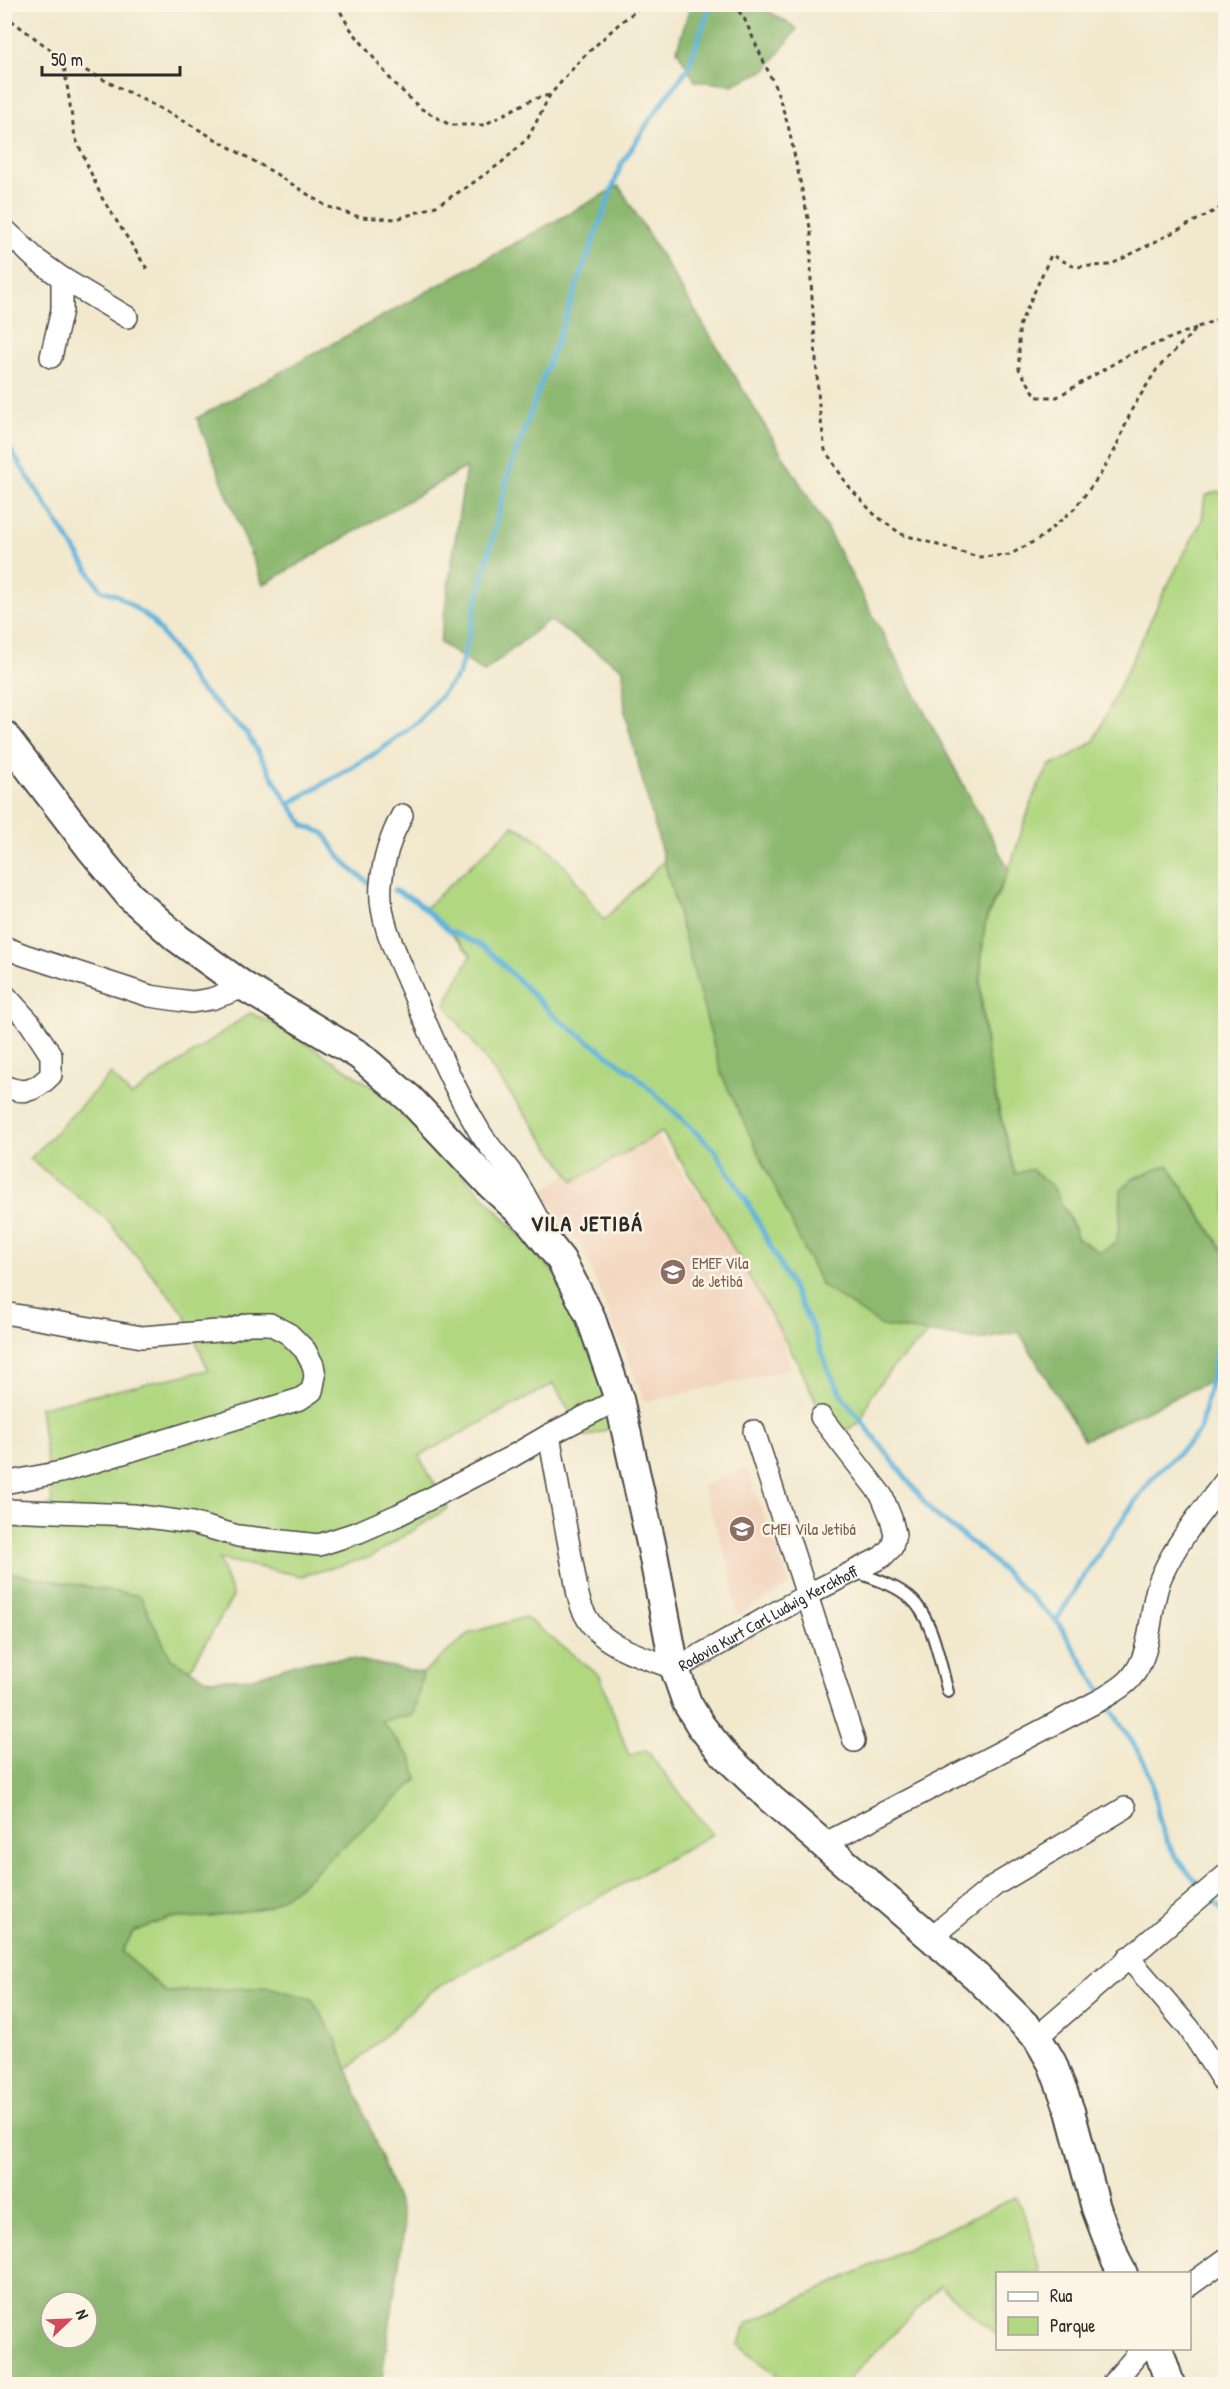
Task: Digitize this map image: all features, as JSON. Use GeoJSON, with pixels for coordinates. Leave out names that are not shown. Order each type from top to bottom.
{"type":"FeatureCollection","features":[{"type":"Feature","properties":{"kind":"street"},"geometry":{"type":"LineString","coordinates":[[4,229],[37,260],[62,278],[127,317]]}},
{"type":"Feature","properties":{"kind":"street"},"geometry":{"type":"LineString","coordinates":[[51,357],[62,310],[62,278]]}},
{"type":"Feature","properties":{"kind":"street"},"geometry":{"type":"LineString","coordinates":[[4,735],[130,896],[177,938],[245,987],[359,1054],[410,1099],[469,1162],[530,1221],[561,1260]]}},
{"type":"Feature","properties":{"kind":"street"},"geometry":{"type":"LineString","coordinates":[[402,814],[387,851],[381,886],[384,916],[391,942],[460,1096],[482,1136],[511,1173],[590,1316],[619,1398],[652,1548],[675,1669],[687,1703],[701,1726],[722,1752],[771,1799],[977,1977],[1036,2037],[1052,2063],[1070,2111],[1096,2208],[1116,2262],[1123,2272]]}},
{"type":"Feature","properties":{"kind":"street"},"geometry":{"type":"LineString","coordinates":[[4,947],[24,956],[150,996],[192,1002],[212,999],[245,987]]}},
{"type":"Feature","properties":{"kind":"street"},"geometry":{"type":"LineString","coordinates":[[4,994],[30,1023],[51,1055],[51,1075],[39,1087],[18,1092],[4,1086]]}},
{"type":"Feature","properties":{"kind":"street"},"geometry":{"type":"LineString","coordinates":[[4,1313],[142,1337],[230,1330],[248,1323],[270,1324],[289,1334],[305,1350],[313,1365],[315,1376],[312,1391],[300,1399],[61,1472],[4,1483]]}},
{"type":"Feature","properties":{"kind":"street"},"geometry":{"type":"LineString","coordinates":[[4,1510],[134,1515],[192,1523],[238,1536],[319,1545],[359,1532],[398,1515],[619,1398]]}},
{"type":"Feature","properties":{"kind":"street","name":"Rodovia Kurt Carl Ludwig Kerckhoff"},"geometry":{"type":"LineString","coordinates":[[549,1435],[582,1611],[592,1628],[610,1643],[675,1669],[807,1595],[882,1557],[892,1547],[895,1534],[882,1496],[821,1417]]}},
{"type":"Feature","properties":{"kind":"street"},"geometry":{"type":"LineString","coordinates":[[754,1431],[854,1741]]}},
{"type":"Feature","properties":{"kind":"street"},"geometry":{"type":"LineString","coordinates":[[824,1844],[1100,1700],[1129,1679],[1140,1665],[1154,1594],[1162,1573],[1191,1526],[1226,1480]]}},
{"type":"Feature","properties":{"kind":"street"},"geometry":{"type":"LineString","coordinates":[[931,1937],[995,1885],[1125,1808]]}},
{"type":"Feature","properties":{"kind":"street"},"geometry":{"type":"LineString","coordinates":[[1036,2037],[1226,1875]]}},
{"type":"Feature","properties":{"kind":"street"},"geometry":{"type":"LineString","coordinates":[[1128,1957],[1189,2028],[1226,2086]]}},
{"type":"Feature","properties":{"kind":"street"},"geometry":{"type":"LineString","coordinates":[[1191,2284],[1226,2259]]}},
{"type":"Feature","properties":{"kind":"street"},"geometry":{"type":"LineString","coordinates":[[1112,2385],[1142,2350]]}},
{"type":"Feature","properties":{"kind":"street"},"geometry":{"type":"LineString","coordinates":[[1158,2350],[1170,2385]]}},
{"type":"Feature","properties":{"kind":"lane"},"geometry":{"type":"LineString","coordinates":[[855,1572],[894,1587],[910,1597],[918,1606],[927,1621],[948,1692]]}},
{"type":"Feature","properties":{"kind":"path"},"geometry":{"type":"LineString","coordinates":[[336,4],[349,27],[392,81],[420,108],[450,125],[483,125],[533,99],[550,95]]}},
{"type":"Feature","properties":{"kind":"path"},"geometry":{"type":"LineString","coordinates":[[4,15],[63,59],[175,116],[273,172],[326,206],[359,217],[397,219],[436,206],[467,188],[501,163],[528,138],[550,95],[581,59],[621,22],[645,4]]}},
{"type":"Feature","properties":{"kind":"path"},"geometry":{"type":"LineString","coordinates":[[733,4],[744,18],[777,92],[788,125],[811,232],[811,281],[825,450],[848,486],[874,514],[902,534],[978,557],[1009,555],[1042,537],[1075,508],[1100,475],[1116,448],[1132,410],[1157,369],[1198,327]]}},
{"type":"Feature","properties":{"kind":"path"},"geometry":{"type":"LineString","coordinates":[[63,59],[75,137],[102,198],[149,272]]}},
{"type":"Feature","properties":{"kind":"path"},"geometry":{"type":"LineString","coordinates":[[1226,205],[1110,265],[1075,267],[1051,255],[1019,326],[1019,369],[1037,397],[1057,397],[1130,354],[1226,316]]}},
{"type":"Feature","properties":{"kind":"shaded area","name":"EMEF Vila de Jetibá"},"geometry":{"type":"Polygon","coordinates":[[[644,1120],[773,1298],[791,1369],[645,1402],[581,1246],[541,1192],[644,1120]]]}},
{"type":"Feature","properties":{"kind":"shaded area","name":"CMEI Vila Jetibá"},"geometry":{"type":"Polygon","coordinates":[[[746,1468],[790,1585],[737,1616],[731,1571],[702,1486],[746,1468]]]}},
{"type":"Feature","properties":{"kind":"green space"},"geometry":{"type":"Polygon","coordinates":[[[692,5],[759,5],[797,29],[766,70],[732,85],[695,81],[677,50],[692,5]]]}},
{"type":"Feature","properties":{"kind":"green space"},"geometry":{"type":"Polygon","coordinates":[[[619,186],[821,518],[1009,870],[992,904],[985,925],[980,988],[986,1051],[1015,1174],[1031,1169],[1054,1188],[1078,1239],[1100,1252],[1116,1243],[1120,1222],[1121,1190],[1132,1179],[1168,1165],[1225,1254],[1225,1374],[1084,1440],[1019,1332],[980,1340],[882,1326],[821,1285],[722,1076],[625,715],[623,669],[549,620],[484,672],[440,643],[466,467],[263,585],[197,418],[619,186]]]}},
{"type":"Feature","properties":{"kind":"green space"},"geometry":{"type":"Polygon","coordinates":[[[1218,491],[1226,499],[1226,1242],[1222,1248],[1168,1165],[1122,1190],[1116,1243],[1100,1253],[1078,1239],[1067,1211],[1015,1174],[988,1063],[980,980],[985,923],[1009,870],[1034,794],[1050,765],[1068,758],[1094,741],[1163,594],[1202,520],[1205,496],[1218,491]]]}},
{"type":"Feature","properties":{"kind":"green space"},"geometry":{"type":"Polygon","coordinates":[[[513,826],[528,833],[554,854],[604,920],[664,861],[722,1076],[882,1326],[930,1332],[892,1368],[871,1395],[861,1422],[846,1430],[820,1410],[800,1367],[709,1205],[662,1132],[574,1181],[445,1004],[471,955],[425,908],[513,826]]]}},
{"type":"Feature","properties":{"kind":"green space"},"geometry":{"type":"Polygon","coordinates":[[[250,1013],[283,1028],[385,1095],[491,1204],[558,1277],[627,1422],[586,1437],[553,1384],[419,1456],[448,1508],[371,1557],[302,1576],[219,1559],[233,1597],[190,1669],[171,1659],[140,1596],[5,1572],[4,1524],[52,1504],[40,1407],[208,1370],[184,1313],[106,1219],[30,1159],[111,1074],[131,1096],[250,1013]]]}},
{"type":"Feature","properties":{"kind":"green space"},"geometry":{"type":"Polygon","coordinates":[[[4,1572],[140,1596],[171,1659],[209,1680],[253,1678],[297,1663],[347,1658],[423,1673],[413,1715],[381,1721],[412,1759],[417,1780],[298,1887],[268,1907],[210,1917],[170,1918],[133,1932],[122,1952],[166,1992],[268,1987],[312,1999],[337,2041],[400,2208],[404,2229],[381,2384],[5,2384],[4,1572]]]}},
{"type":"Feature","properties":{"kind":"green space"},"geometry":{"type":"Polygon","coordinates":[[[525,1617],[600,1676],[629,1756],[646,1750],[712,1834],[430,1992],[348,2070],[337,2041],[207,1990],[166,1992],[122,1952],[133,1932],[170,1918],[210,1917],[268,1907],[298,1887],[417,1780],[412,1759],[380,1721],[413,1715],[423,1673],[470,1633],[525,1617]]]}},
{"type":"Feature","properties":{"kind":"green space"},"geometry":{"type":"Polygon","coordinates":[[[1016,2197],[1029,2226],[1040,2272],[996,2272],[996,2334],[940,2286],[844,2384],[787,2384],[738,2345],[747,2324],[1016,2197]]]}},
{"type":"Feature","properties":{"kind":"waterway"},"geometry":{"type":"LineString","coordinates":[[289,804],[379,751],[419,721],[459,674],[509,472],[621,165],[651,118],[688,68],[711,4]]}},
{"type":"Feature","properties":{"kind":"waterway"},"geometry":{"type":"LineString","coordinates":[[4,440],[101,590],[117,595],[152,620],[195,684],[248,735],[285,798],[305,826],[324,833],[338,855],[352,870],[372,885]]}},
{"type":"Feature","properties":{"kind":"waterway"},"geometry":{"type":"LineString","coordinates":[[394,890],[416,901],[449,931],[478,944],[492,954],[554,1016],[634,1074],[714,1149],[748,1203],[812,1326],[828,1370],[843,1397],[933,1513],[981,1550],[1059,1624],[1102,1693]]}},
{"type":"Feature","properties":{"kind":"waterway"},"geometry":{"type":"LineString","coordinates":[[1056,1621],[1078,1584],[1152,1479],[1200,1430],[1226,1310]]}},
{"type":"Feature","properties":{"kind":"waterway"},"geometry":{"type":"LineString","coordinates":[[1107,1701],[1147,1769],[1165,1838],[1182,1864],[1202,1888]]}},
{"type":"Feature","properties":{"kind":"waterway"},"geometry":{"type":"LineString","coordinates":[[1208,1895],[1226,1915]]}},
{"type":"Feature","properties":{"kind":"place","name":"EMEF Vila de Jetibá"},"geometry":{"type":"Point","coordinates":[673,1272]}},
{"type":"Feature","properties":{"kind":"place","name":"CMEI Vila Jetibá"},"geometry":{"type":"Point","coordinates":[742,1529]}},
{"type":"Feature","properties":{"kind":"district","name":"VILA JETIBÁ"},"geometry":{"type":"Point","coordinates":[587,1223]}}]}
